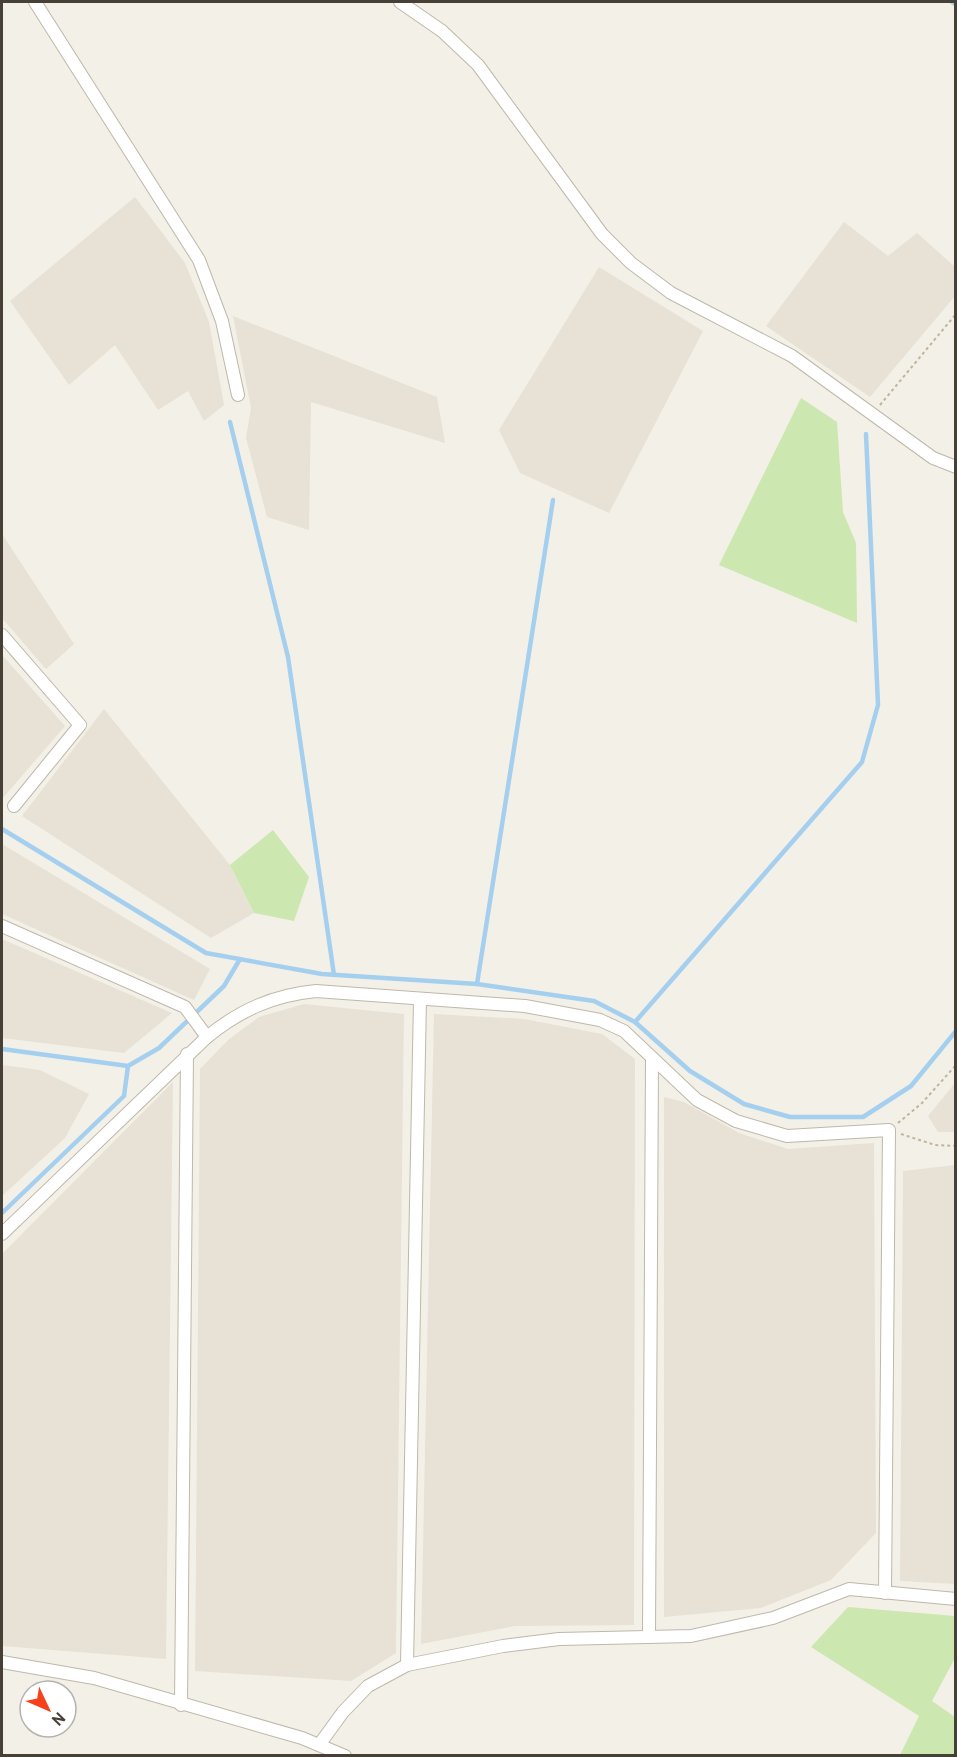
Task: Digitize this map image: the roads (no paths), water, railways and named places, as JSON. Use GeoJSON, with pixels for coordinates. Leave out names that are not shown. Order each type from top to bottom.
{"type":"FeatureCollection","features":[{"type":"Feature","properties":{"kind":"street"},"geometry":{"type":"LineString","coordinates":[[35,2],[199,260],[222,321],[238,395]]}},
{"type":"Feature","properties":{"kind":"street"},"geometry":{"type":"LineString","coordinates":[[400,2],[442,32],[477,65],[602,234],[631,263],[671,294],[792,356],[933,458],[956,466]]}},
{"type":"Feature","properties":{"kind":"street"},"geometry":{"type":"LineString","coordinates":[[2,635],[80,725],[14,806]]}},
{"type":"Feature","properties":{"kind":"street"},"geometry":{"type":"LineString","coordinates":[[2,926],[185,1007],[207,1037]]}},
{"type":"Feature","properties":{"kind":"street"},"geometry":{"type":"LineString","coordinates":[[2,1234],[207,1037],[222,1025],[262,1002],[289,993],[316,991],[525,1006],[600,1020],[624,1031],[697,1100],[736,1121],[787,1136],[889,1130],[885,1593]]}},
{"type":"Feature","properties":{"kind":"street"},"geometry":{"type":"LineString","coordinates":[[407,1665],[420,1000]]}},
{"type":"Feature","properties":{"kind":"street"},"geometry":{"type":"LineString","coordinates":[[181,1705],[187,1054]]}},
{"type":"Feature","properties":{"kind":"street"},"geometry":{"type":"LineString","coordinates":[[649,1637],[652,1058]]}},
{"type":"Feature","properties":{"kind":"street"},"geometry":{"type":"LineString","coordinates":[[319,1745],[344,1712],[369,1686],[407,1665],[503,1646],[559,1639],[691,1636],[773,1618],[849,1589],[956,1599]]}},
{"type":"Feature","properties":{"kind":"street"},"geometry":{"type":"LineString","coordinates":[[2,1662],[94,1678],[319,1745],[345,1755]]}},
{"type":"Feature","properties":{"kind":"waterway"},"geometry":{"type":"LineString","coordinates":[[952,2],[956,5]]}},
{"type":"Feature","properties":{"kind":"waterway"},"geometry":{"type":"LineString","coordinates":[[230,422],[288,657],[334,975]]}},
{"type":"Feature","properties":{"kind":"waterway"},"geometry":{"type":"LineString","coordinates":[[635,1022],[862,762],[878,705],[866,434]]}},
{"type":"Feature","properties":{"kind":"waterway"},"geometry":{"type":"LineString","coordinates":[[477,984],[553,500]]}},
{"type":"Feature","properties":{"kind":"waterway"},"geometry":{"type":"LineString","coordinates":[[2,829],[206,953],[322,974],[477,984],[594,1001],[635,1022],[690,1071],[744,1104],[790,1117],[863,1117],[911,1086],[956,1031]]}},
{"type":"Feature","properties":{"kind":"waterway"},"geometry":{"type":"LineString","coordinates":[[2,1049],[128,1066],[159,1048],[224,986],[240,959]]}},
{"type":"Feature","properties":{"kind":"waterway"},"geometry":{"type":"LineString","coordinates":[[2,1213],[124,1096],[128,1066]]}}]}
